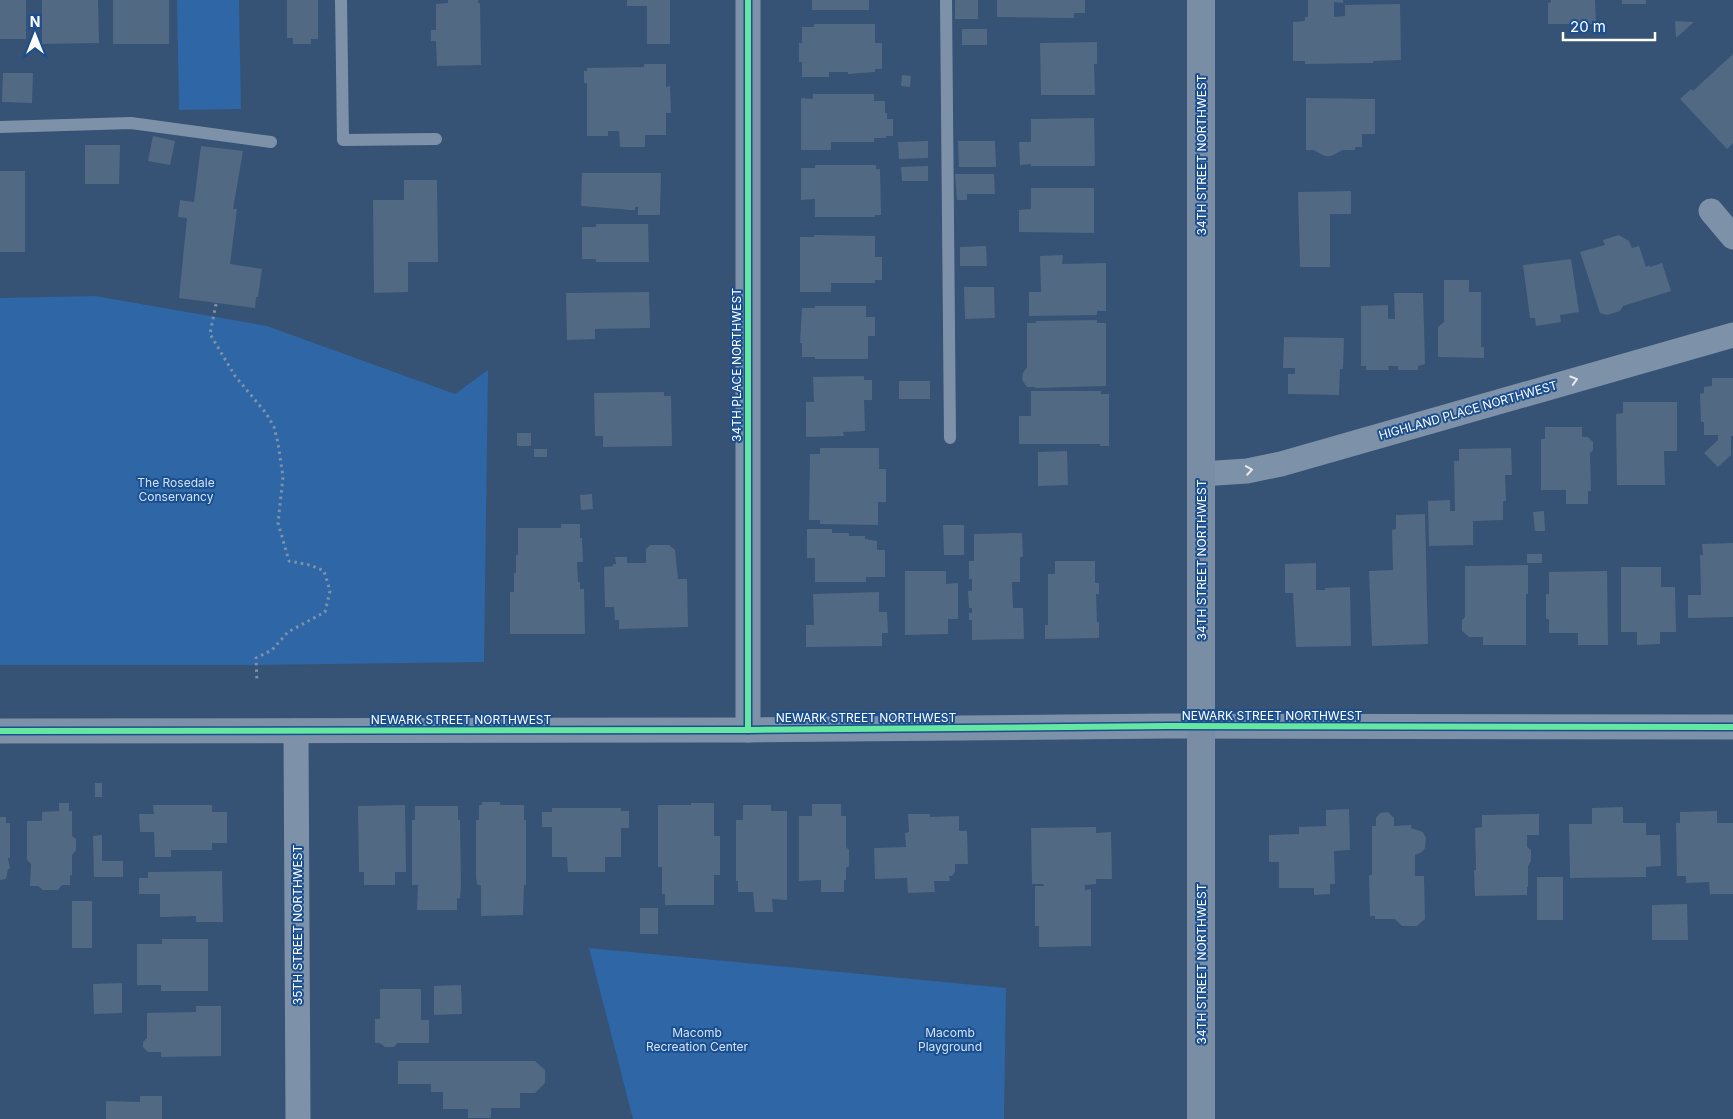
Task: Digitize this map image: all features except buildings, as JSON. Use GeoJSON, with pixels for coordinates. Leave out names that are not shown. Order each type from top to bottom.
{"type":"FeatureCollection","features":[{"type":"Feature","properties":{"kind":"main road","name":"34TH STREET NORTHWEST"},"geometry":{"type":"LineString","coordinates":[[1201,0],[1201,1119]]}},
{"type":"Feature","properties":{"kind":"street","name":"34TH PLACE NORTHWEST"},"geometry":{"type":"LineString","coordinates":[[748,0],[748,730]]}},
{"type":"Feature","properties":{"kind":"street"},"geometry":{"type":"LineString","coordinates":[[1711,211],[1733,237]]}},
{"type":"Feature","properties":{"kind":"street","name":"HIGHLAND PLACE NORTHWEST"},"geometry":{"type":"LineString","coordinates":[[1201,474],[1247,471],[1281,464],[1733,335]]}},
{"type":"Feature","properties":{"kind":"street","name":"NEWARK STREET NORTHWEST"},"geometry":{"type":"LineString","coordinates":[[0,731],[748,730],[1201,726],[1733,727]]}},
{"type":"Feature","properties":{"kind":"street","name":"35TH STREET NORTHWEST"},"geometry":{"type":"LineString","coordinates":[[296,731],[298,1119]]}},
{"type":"Feature","properties":{"kind":"lane"},"geometry":{"type":"LineString","coordinates":[[341,0],[343,140],[436,138]]}},
{"type":"Feature","properties":{"kind":"lane"},"geometry":{"type":"LineString","coordinates":[[946,0],[950,438]]}},
{"type":"Feature","properties":{"kind":"lane"},"geometry":{"type":"LineString","coordinates":[[0,127],[131,123],[271,142]]}},
{"type":"Feature","properties":{"kind":"path"},"geometry":{"type":"LineString","coordinates":[[216,304],[210,334],[235,376],[266,413],[274,427],[282,477],[278,523],[289,561],[310,565],[324,571],[330,591],[325,612],[288,632],[272,650],[256,658],[257,682]]}},
{"type":"Feature","properties":{"kind":"green space"},"geometry":{"type":"Polygon","coordinates":[[[177,0],[239,0],[241,109],[179,110],[177,0]]]}},
{"type":"Feature","properties":{"kind":"green space","name":"The Rosedale Conservancy"},"geometry":{"type":"Polygon","coordinates":[[[95,296],[267,326],[455,394],[488,370],[484,662],[256,665],[0,665],[0,298],[95,296]]]}},
{"type":"Feature","properties":{"kind":"green space","name":"Macomb Recreation Center"},"geometry":{"type":"Polygon","coordinates":[[[589,948],[1006,988],[1004,1119],[633,1119],[589,948]]]}},
{"type":"Feature","properties":{"kind":"cycle path"},"geometry":{"type":"LineString","coordinates":[[748,0],[748,730]]}},
{"type":"Feature","properties":{"kind":"cycle path"},"geometry":{"type":"LineString","coordinates":[[0,731],[748,730],[1168,726],[1733,727]]}},
{"type":"Feature","properties":{"kind":"park label","name":"Macomb Playground"},"geometry":{"type":"Point","coordinates":[950,1039]}}]}
